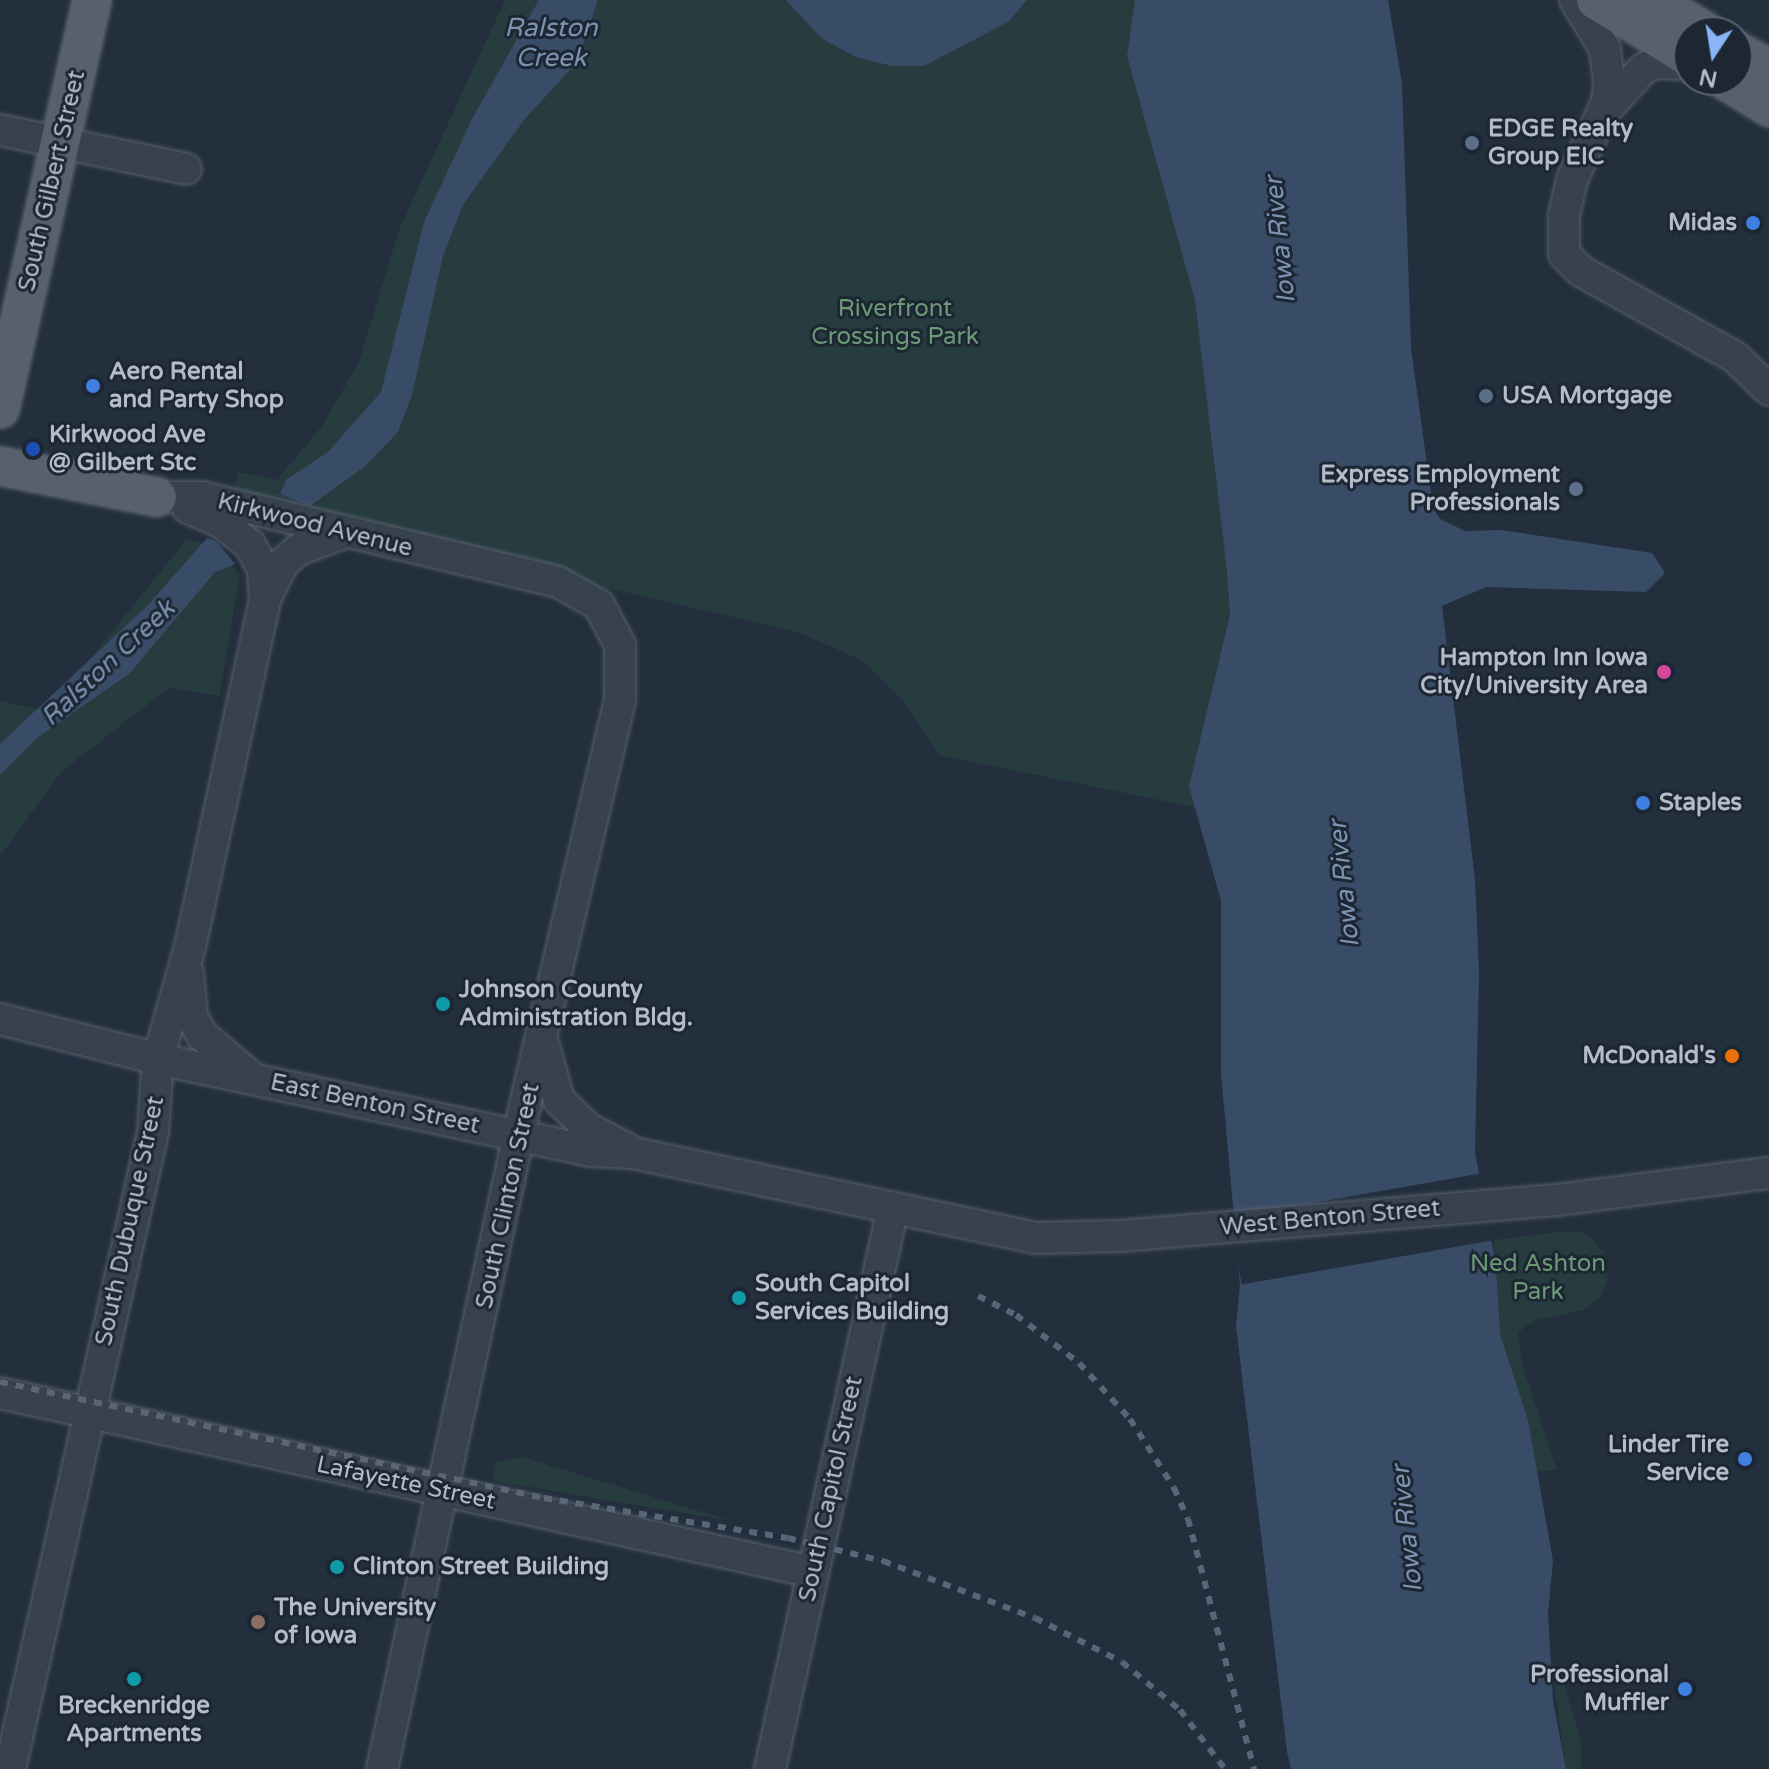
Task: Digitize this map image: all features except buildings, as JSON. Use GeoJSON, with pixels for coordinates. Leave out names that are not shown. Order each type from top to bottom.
{"type":"FeatureCollection","features":[{"type":"Feature","properties":{"kind":"main road","name":"South Gilbert Street"},"geometry":{"type":"LineString","coordinates":[[0,409],[92,0]]}},
{"type":"Feature","properties":{"kind":"main road"},"geometry":{"type":"LineString","coordinates":[[1596,0],[1673,47]]}},
{"type":"Feature","properties":{"kind":"main road"},"geometry":{"type":"LineString","coordinates":[[1652,0],[1679,16]]}},
{"type":"Feature","properties":{"kind":"main road"},"geometry":{"type":"LineString","coordinates":[[1751,96],[1769,107]]}},
{"type":"Feature","properties":{"kind":"main road","name":"Kirkwood Avenue"},"geometry":{"type":"LineString","coordinates":[[0,466],[157,497]]}},
{"type":"Feature","properties":{"kind":"street"},"geometry":{"type":"LineString","coordinates":[[1575,0],[1596,28],[1609,62],[1602,113],[1572,180],[1564,216],[1564,254],[1581,271],[1735,357],[1769,390]]}},
{"type":"Feature","properties":{"kind":"street"},"geometry":{"type":"LineString","coordinates":[[1602,113],[1643,69],[1655,63],[1673,64]]}},
{"type":"Feature","properties":{"kind":"street"},"geometry":{"type":"LineString","coordinates":[[0,130],[186,169]]}},
{"type":"Feature","properties":{"kind":"street","name":"Kirkwood Avenue"},"geometry":{"type":"LineString","coordinates":[[157,497],[193,495],[341,534],[558,582],[588,596],[613,624]]}},
{"type":"Feature","properties":{"kind":"street","name":"South Dubuque Street"},"geometry":{"type":"LineString","coordinates":[[10,1769],[87,1412],[153,1132],[158,1059],[190,947],[265,599],[263,569],[250,545],[221,522],[157,497]]}},
{"type":"Feature","properties":{"kind":"street"},"geometry":{"type":"LineString","coordinates":[[265,599],[283,563],[298,550],[341,534]]}},
{"type":"Feature","properties":{"kind":"street","name":"South Clinton Street"},"geometry":{"type":"LineString","coordinates":[[382,1769],[620,700],[623,664],[613,624]]}},
{"type":"Feature","properties":{"kind":"street"},"geometry":{"type":"LineString","coordinates":[[190,947],[192,1017],[220,1054],[254,1078]]}},
{"type":"Feature","properties":{"kind":"street","name":"East Benton Street"},"geometry":{"type":"LineString","coordinates":[[0,1019],[158,1059],[592,1151],[633,1153],[893,1208]]}},
{"type":"Feature","properties":{"kind":"street"},"geometry":{"type":"LineString","coordinates":[[544,1036],[549,1077],[559,1100],[589,1129],[633,1153]]}},
{"type":"Feature","properties":{"kind":"street","name":"West Benton Street"},"geometry":{"type":"LineString","coordinates":[[893,1208],[1036,1238],[1119,1236],[1557,1200],[1769,1173]]}},
{"type":"Feature","properties":{"kind":"street","name":"South Capitol Street"},"geometry":{"type":"LineString","coordinates":[[770,1769],[893,1208]]}},
{"type":"Feature","properties":{"kind":"street","name":"Lafayette Street"},"geometry":{"type":"LineString","coordinates":[[0,1393],[813,1572]]}},
{"type":"Feature","properties":{"kind":"green space","name":"Riverfront Crossings Park"},"geometry":{"type":"Polygon","coordinates":[[[505,0],[1191,0],[1253,543],[1218,812],[939,755],[903,701],[861,660],[798,632],[232,501],[238,472],[277,480],[322,426],[359,362],[399,230],[505,0]]]}},
{"type":"Feature","properties":{"kind":"green space"},"geometry":{"type":"Polygon","coordinates":[[[186,540],[215,545],[240,575],[219,696],[169,688],[62,771],[0,856],[0,701],[48,711],[186,540]]]}},
{"type":"Feature","properties":{"kind":"green space","name":"Ned Ashton Park"},"geometry":{"type":"Polygon","coordinates":[[[1582,1232],[1595,1242],[1604,1253],[1608,1279],[1600,1298],[1584,1310],[1536,1320],[1518,1332],[1522,1364],[1557,1470],[1537,1471],[1528,1420],[1500,1334],[1494,1240],[1582,1232]]]}},
{"type":"Feature","properties":{"kind":"green space"},"geometry":{"type":"Polygon","coordinates":[[[522,1457],[732,1521],[493,1481],[495,1462],[522,1457]]]}},
{"type":"Feature","properties":{"kind":"green space"},"geometry":{"type":"Polygon","coordinates":[[[1551,1660],[1561,1673],[1581,1741],[1581,1769],[1566,1769],[1551,1660]]]}},
{"type":"Feature","properties":{"kind":"water","name":"Ralston Creek"},"geometry":{"type":"Polygon","coordinates":[[[539,0],[598,0],[577,62],[524,120],[463,205],[443,256],[412,395],[398,432],[364,467],[310,506],[280,494],[286,480],[328,452],[381,392],[424,222],[472,119],[539,0]]]}},
{"type":"Feature","properties":{"kind":"water"},"geometry":{"type":"Polygon","coordinates":[[[786,0],[1027,0],[1008,22],[924,66],[892,66],[856,57],[821,38],[786,0]]]}},
{"type":"Feature","properties":{"kind":"water","name":"Iowa River"},"geometry":{"type":"Polygon","coordinates":[[[1135,0],[1388,0],[1402,83],[1411,348],[1433,508],[1440,519],[1465,531],[1501,530],[1652,553],[1665,573],[1646,592],[1486,587],[1442,606],[1475,880],[1479,972],[1475,1152],[1496,1265],[1500,1334],[1528,1420],[1553,1561],[1548,1613],[1553,1701],[1566,1769],[1291,1769],[1236,1326],[1240,1283],[1221,1073],[1221,901],[1189,786],[1230,615],[1227,571],[1195,300],[1127,56],[1135,0]]]}},
{"type":"Feature","properties":{"kind":"water","name":"Ralston Creek"},"geometry":{"type":"Polygon","coordinates":[[[207,538],[216,541],[235,564],[215,572],[129,674],[38,737],[0,775],[0,744],[149,604],[207,538]]]}},
{"type":"Feature","properties":{"kind":"pier"},"geometry":{"type":"Polygon","coordinates":[[[1483,1173],[1495,1240],[1242,1285],[1230,1218],[1483,1173]]]}},
{"type":"Feature","properties":{"kind":"railway"},"geometry":{"type":"LineString","coordinates":[[978,1296],[1016,1315],[1079,1363],[1130,1419],[1174,1488],[1188,1519],[1254,1769]]}},
{"type":"Feature","properties":{"kind":"railway"},"geometry":{"type":"LineString","coordinates":[[0,1382],[544,1498],[788,1538],[883,1561],[1035,1618],[1122,1662],[1180,1710],[1225,1769]]}},
{"type":"Feature","properties":{"kind":"place","name":"EDGE Realty Group EIC"},"geometry":{"type":"Point","coordinates":[1472,143]}},
{"type":"Feature","properties":{"kind":"place","name":"Midas"},"geometry":{"type":"Point","coordinates":[1753,223]}},
{"type":"Feature","properties":{"kind":"place","name":"Aero Rental and Party Shop"},"geometry":{"type":"Point","coordinates":[93,386]}},
{"type":"Feature","properties":{"kind":"place","name":"USA Mortgage"},"geometry":{"type":"Point","coordinates":[1486,396]}},
{"type":"Feature","properties":{"kind":"place","name":"Kirkwood Ave @ Gilbert Stc"},"geometry":{"type":"Point","coordinates":[33,449]}},
{"type":"Feature","properties":{"kind":"place","name":"Express Employment Professionals"},"geometry":{"type":"Point","coordinates":[1576,489]}},
{"type":"Feature","properties":{"kind":"place","name":"Hampton Inn Iowa City/University Area"},"geometry":{"type":"Point","coordinates":[1664,672]}},
{"type":"Feature","properties":{"kind":"place","name":"Staples"},"geometry":{"type":"Point","coordinates":[1643,803]}},
{"type":"Feature","properties":{"kind":"place","name":"Johnson County Administration Bldg."},"geometry":{"type":"Point","coordinates":[443,1004]}},
{"type":"Feature","properties":{"kind":"place","name":"McDonald's"},"geometry":{"type":"Point","coordinates":[1732,1056]}},
{"type":"Feature","properties":{"kind":"place","name":"South Capitol Services Building"},"geometry":{"type":"Point","coordinates":[739,1298]}},
{"type":"Feature","properties":{"kind":"place","name":"Linder Tire Service"},"geometry":{"type":"Point","coordinates":[1745,1459]}},
{"type":"Feature","properties":{"kind":"place","name":"Clinton Street Building"},"geometry":{"type":"Point","coordinates":[337,1567]}},
{"type":"Feature","properties":{"kind":"place","name":"The University of Iowa"},"geometry":{"type":"Point","coordinates":[258,1622]}},
{"type":"Feature","properties":{"kind":"place","name":"Breckenridge Apartments"},"geometry":{"type":"Point","coordinates":[134,1679]}},
{"type":"Feature","properties":{"kind":"place","name":"Professional Muffler"},"geometry":{"type":"Point","coordinates":[1685,1689]}}]}
